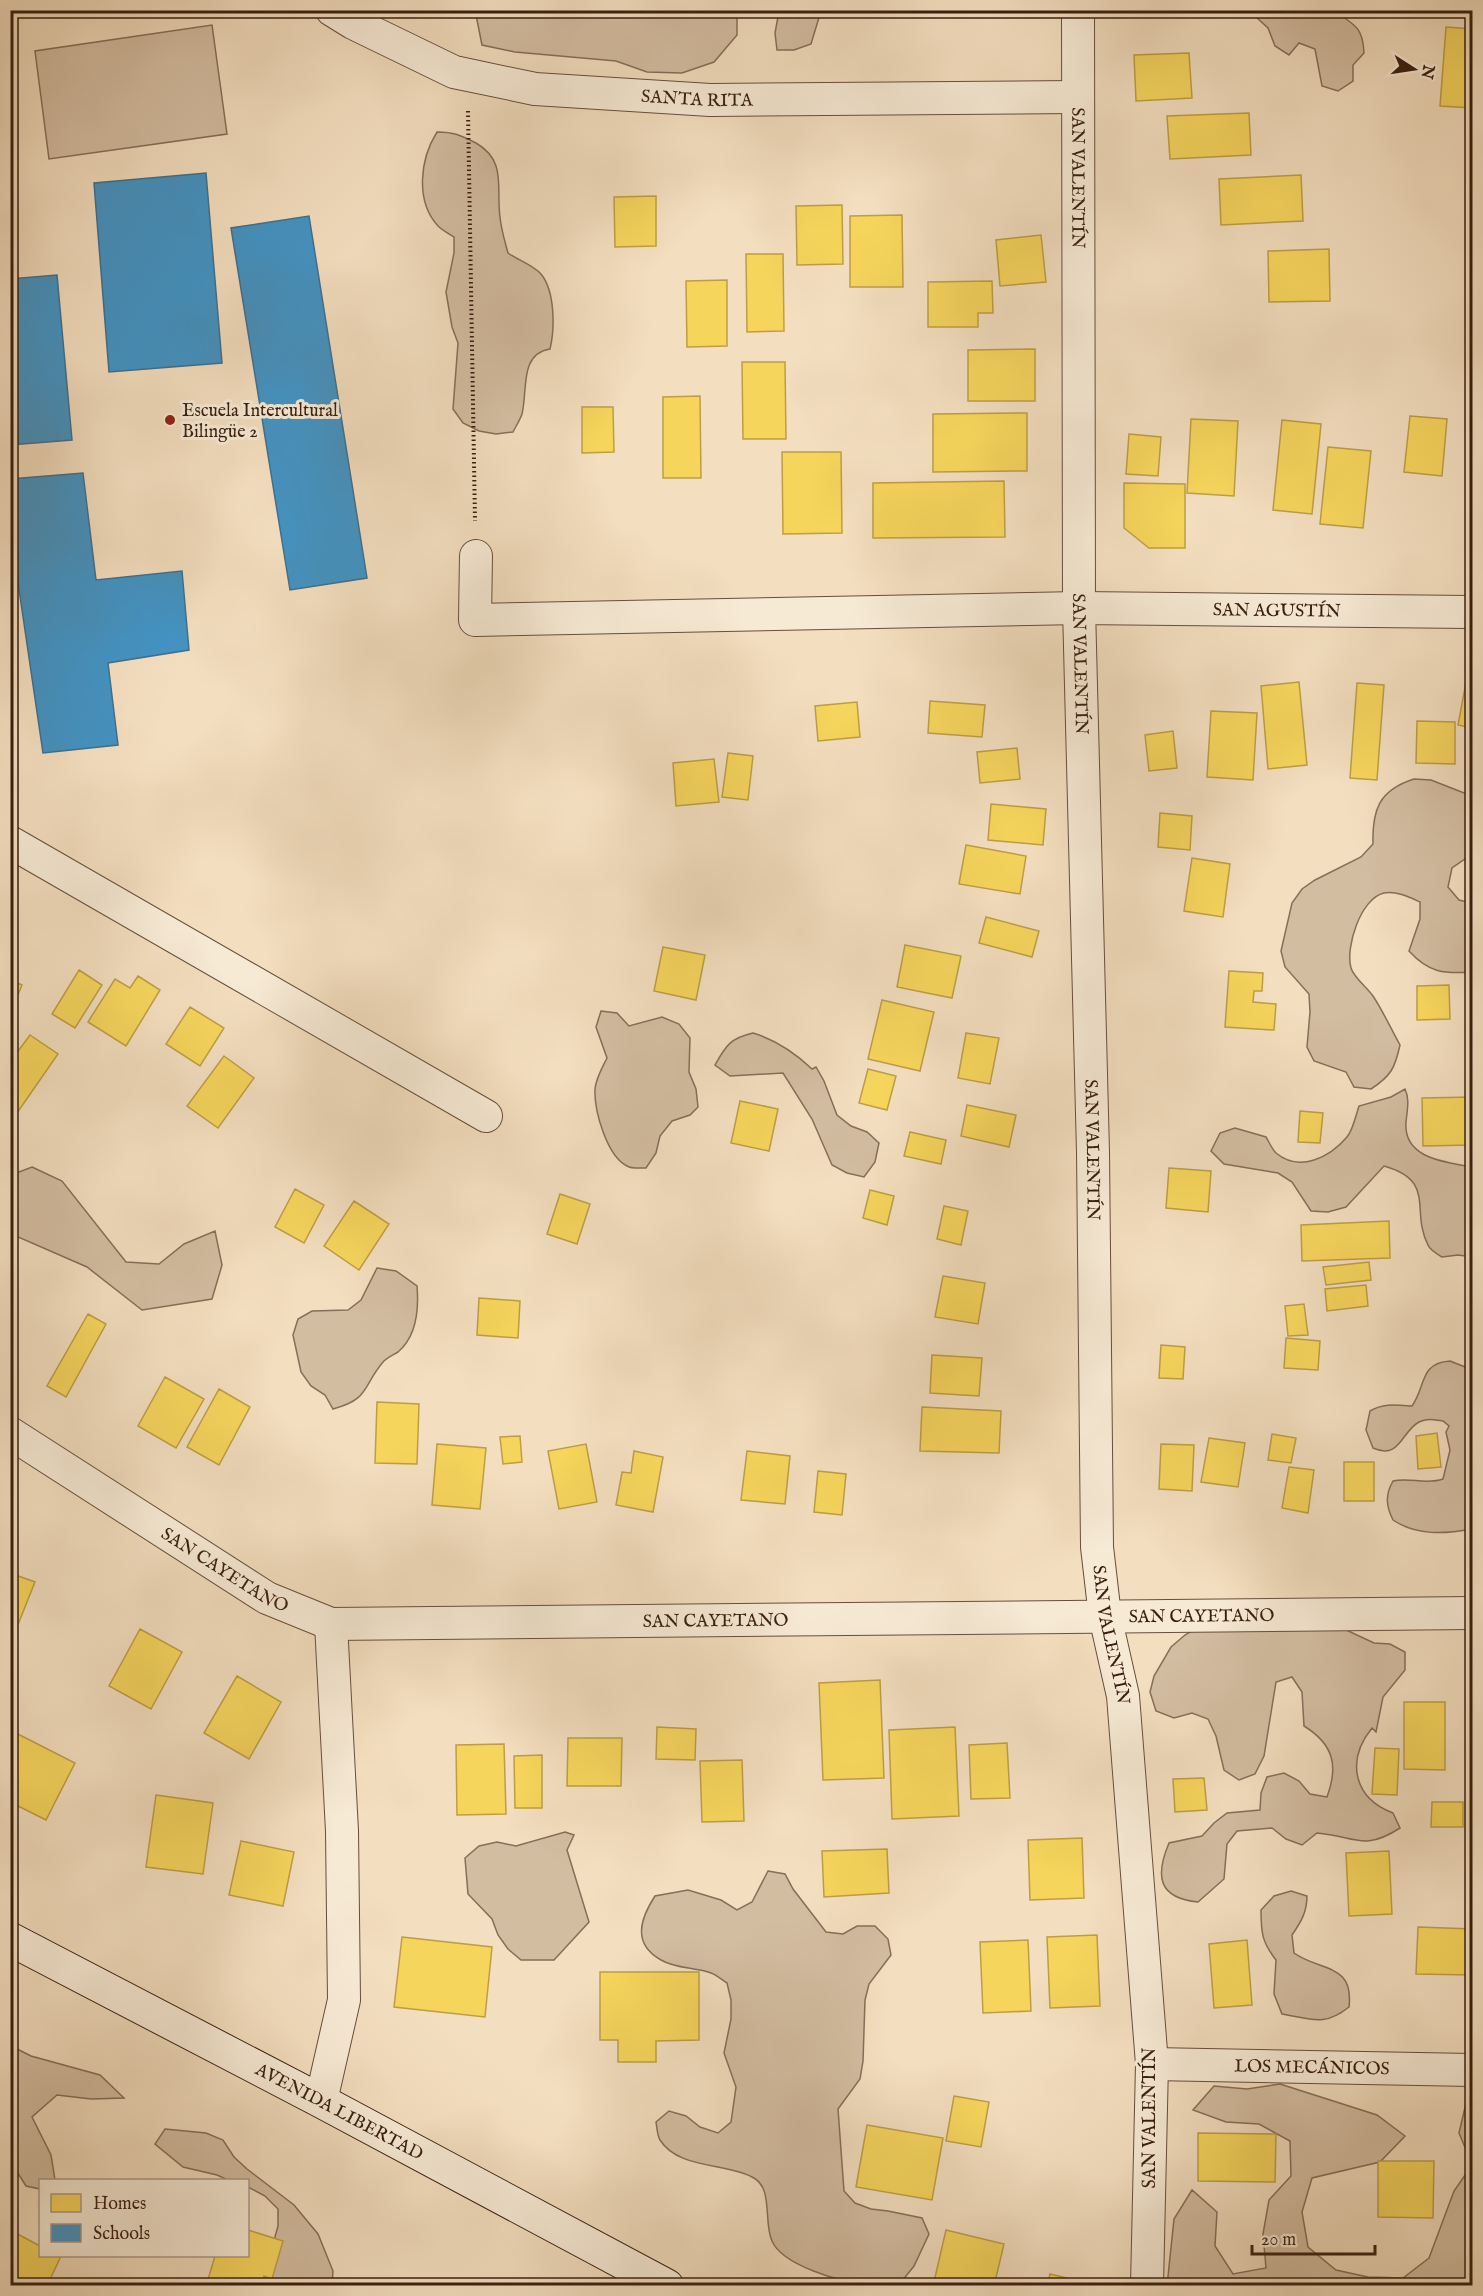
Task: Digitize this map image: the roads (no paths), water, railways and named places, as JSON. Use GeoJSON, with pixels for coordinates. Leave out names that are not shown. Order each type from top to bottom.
{"type":"FeatureCollection","features":[{"type":"Feature","properties":{"kind":"main road","name":"AVENIDA LIBERTAD"},"geometry":{"type":"LineString","coordinates":[[10,1939],[321,2101],[667,2286]]}},
{"type":"Feature","properties":{"kind":"street","name":"SANTA RITA"},"geometry":{"type":"LineString","coordinates":[[332,10],[353,23],[444,67],[468,75],[535,89],[710,100],[1078,97]]}},
{"type":"Feature","properties":{"kind":"street","name":"SAN VALENTÍN"},"geometry":{"type":"LineString","coordinates":[[1078,10],[1079,608],[1093,1152],[1097,1547],[1105,1616],[1123,1696],[1152,2064],[1147,2286]]}},
{"type":"Feature","properties":{"kind":"street","name":"SAN AGUSTÍN"},"geometry":{"type":"LineString","coordinates":[[476,556],[475,620],[1079,608],[1473,612]]}},
{"type":"Feature","properties":{"kind":"street"},"geometry":{"type":"LineString","coordinates":[[10,842],[486,1116]]}},
{"type":"Feature","properties":{"kind":"street","name":"SAN CAYETANO"},"geometry":{"type":"LineString","coordinates":[[10,1433],[267,1598],[331,1624],[1473,1613]]}},
{"type":"Feature","properties":{"kind":"street"},"geometry":{"type":"LineString","coordinates":[[321,2101],[344,2000],[342,1831],[331,1624]]}},
{"type":"Feature","properties":{"kind":"street","name":"LOS MECÁNICOS"},"geometry":{"type":"LineString","coordinates":[[1152,2064],[1473,2070]]}},
{"type":"Feature","properties":{"kind":"place","name":"Escuela Intercultural Bilingüe 2"},"geometry":{"type":"Point","coordinates":[170,420]}}]}
